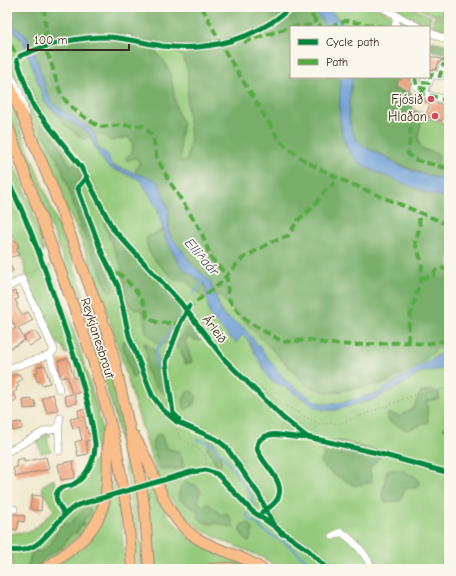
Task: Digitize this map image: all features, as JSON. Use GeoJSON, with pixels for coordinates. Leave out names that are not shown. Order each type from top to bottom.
{"type":"FeatureCollection","features":[{"type":"Feature","properties":{"kind":"highway","name":"Reykjanesbraut"},"geometry":{"type":"LineString","coordinates":[[7,79],[51,184],[110,340],[131,432],[145,512],[149,569]]}},
{"type":"Feature","properties":{"kind":"highway","name":"Reykjanesbraut"},"geometry":{"type":"LineString","coordinates":[[7,124],[92,357],[116,445],[128,517],[132,569]]}},
{"type":"Feature","properties":{"kind":"highway"},"geometry":{"type":"LineString","coordinates":[[46,569],[83,540],[98,520],[105,500],[108,485],[108,444],[110,422]]}},
{"type":"Feature","properties":{"kind":"highway"},"geometry":{"type":"LineString","coordinates":[[131,432],[141,447],[161,494],[178,521],[198,539],[250,562],[262,569]]}},
{"type":"Feature","properties":{"kind":"highway"},"geometry":{"type":"LineString","coordinates":[[211,569],[236,569]]}},
{"type":"Feature","properties":{"kind":"street"},"geometry":{"type":"LineString","coordinates":[[382,7],[417,26]]}},
{"type":"Feature","properties":{"kind":"street"},"geometry":{"type":"LineString","coordinates":[[395,26],[397,16]]}},
{"type":"Feature","properties":{"kind":"street"},"geometry":{"type":"LineString","coordinates":[[430,32],[449,41]]}},
{"type":"Feature","properties":{"kind":"street"},"geometry":{"type":"LineString","coordinates":[[420,87],[424,82],[429,83],[431,74],[440,76],[442,65],[449,67]]}},
{"type":"Feature","properties":{"kind":"street","name":"Reykjanesbraut"},"geometry":{"type":"LineString","coordinates":[[7,72],[15,81],[23,102],[27,126]]}},
{"type":"Feature","properties":{"kind":"street"},"geometry":{"type":"LineString","coordinates":[[416,78],[422,93],[449,101]]}},
{"type":"Feature","properties":{"kind":"street"},"geometry":{"type":"LineString","coordinates":[[420,87],[449,96]]}},
{"type":"Feature","properties":{"kind":"street"},"geometry":{"type":"LineString","coordinates":[[7,288],[22,280],[54,350],[50,355],[7,369]]}},
{"type":"Feature","properties":{"kind":"street"},"geometry":{"type":"LineString","coordinates":[[50,355],[59,389]]}},
{"type":"Feature","properties":{"kind":"street"},"geometry":{"type":"LineString","coordinates":[[59,451],[60,439],[57,429],[60,418]]}},
{"type":"Feature","properties":{"kind":"street"},"geometry":{"type":"LineString","coordinates":[[7,452],[45,431],[57,429]]}},
{"type":"Feature","properties":{"kind":"street"},"geometry":{"type":"LineString","coordinates":[[334,536],[341,532],[352,540],[369,560],[372,569]]}},
{"type":"Feature","properties":{"kind":"path"},"geometry":{"type":"LineString","coordinates":[[35,50],[41,45],[55,40],[99,33],[135,36],[178,43],[219,40],[251,29],[285,7]]}},
{"type":"Feature","properties":{"kind":"path"},"geometry":{"type":"LineString","coordinates":[[35,50],[88,38],[109,37],[182,47],[214,46],[256,32],[291,7]]}},
{"type":"Feature","properties":{"kind":"path"},"geometry":{"type":"LineString","coordinates":[[414,7],[433,16],[449,18]]}},
{"type":"Feature","properties":{"kind":"path"},"geometry":{"type":"LineString","coordinates":[[430,26],[433,16]]}},
{"type":"Feature","properties":{"kind":"path"},"geometry":{"type":"LineString","coordinates":[[7,60],[16,59],[18,74]]}},
{"type":"Feature","properties":{"kind":"path"},"geometry":{"type":"LineString","coordinates":[[411,127],[413,101],[420,87]]}},
{"type":"Feature","properties":{"kind":"path"},"geometry":{"type":"LineString","coordinates":[[90,179],[84,186],[83,190],[101,240],[119,278],[133,334],[145,368],[157,394],[173,413]]}},
{"type":"Feature","properties":{"kind":"path"},"geometry":{"type":"LineString","coordinates":[[90,179],[80,183],[78,190],[102,253],[118,286],[129,336],[140,368],[152,395],[163,410],[178,420],[216,439],[226,447],[259,495],[273,524],[282,534]]}},
{"type":"Feature","properties":{"kind":"path"},"geometry":{"type":"LineString","coordinates":[[30,271],[50,263]]}},
{"type":"Feature","properties":{"kind":"path"},"geometry":{"type":"LineString","coordinates":[[57,339],[67,337]]}},
{"type":"Feature","properties":{"kind":"path"},"geometry":{"type":"LineString","coordinates":[[304,435],[311,434],[319,424],[335,424],[414,395],[449,388]]}},
{"type":"Feature","properties":{"kind":"path"},"geometry":{"type":"LineString","coordinates":[[178,420],[176,424],[180,439],[196,446],[205,456],[206,470]]}},
{"type":"Feature","properties":{"kind":"path"},"geometry":{"type":"LineString","coordinates":[[178,420],[217,434],[231,446],[260,488],[281,526],[314,548],[333,569]]}},
{"type":"Feature","properties":{"kind":"path"},"geometry":{"type":"LineString","coordinates":[[304,435],[313,438]]}},
{"type":"Feature","properties":{"kind":"path"},"geometry":{"type":"LineString","coordinates":[[277,530],[308,550],[327,569]]}},
{"type":"Feature","properties":{"kind":"green space"},"geometry":{"type":"Polygon","coordinates":[[[7,7],[376,7],[412,26],[290,26],[290,78],[396,78],[394,88],[411,93],[413,110],[424,114],[423,117],[449,124],[449,569],[278,569],[263,558],[220,540],[208,533],[187,518],[178,509],[170,499],[156,473],[111,324],[88,257],[77,229],[64,204],[30,116],[22,86],[17,81],[8,64],[7,7]]]}},
{"type":"Feature","properties":{"kind":"green space"},"geometry":{"type":"Polygon","coordinates":[[[11,7],[312,7],[326,26],[290,26],[290,78],[341,78],[341,120],[343,137],[346,146],[425,193],[449,198],[449,345],[437,349],[420,364],[386,383],[330,393],[307,386],[221,297],[215,295],[212,287],[202,273],[177,246],[170,235],[168,209],[162,193],[153,179],[134,174],[139,164],[139,160],[134,158],[127,161],[126,159],[126,157],[132,153],[133,145],[129,137],[110,141],[105,136],[95,133],[57,107],[51,101],[36,57],[25,35],[14,27],[11,7]],[[157,49],[157,54],[164,61],[168,69],[176,106],[183,123],[180,137],[181,162],[187,160],[191,137],[187,107],[188,72],[183,57],[174,50],[157,49]]]}},
{"type":"Feature","properties":{"kind":"green space"},"geometry":{"type":"Polygon","coordinates":[[[387,7],[411,7],[431,17],[428,26],[387,7]]]}},
{"type":"Feature","properties":{"kind":"green space"},"geometry":{"type":"Polygon","coordinates":[[[417,7],[449,7],[449,17],[435,16],[417,7]]]}},
{"type":"Feature","properties":{"kind":"green space"},"geometry":{"type":"Polygon","coordinates":[[[434,18],[449,19],[449,29],[443,31],[432,26],[434,18]]]}},
{"type":"Feature","properties":{"kind":"green space"},"geometry":{"type":"Polygon","coordinates":[[[432,41],[449,45],[449,53],[432,50],[430,49],[432,41]]]}},
{"type":"Feature","properties":{"kind":"green space"},"geometry":{"type":"Polygon","coordinates":[[[353,78],[397,78],[394,88],[411,93],[413,110],[424,114],[418,139],[419,144],[426,150],[434,152],[440,157],[437,163],[443,165],[444,158],[449,156],[449,181],[409,168],[362,145],[354,136],[349,120],[350,93],[353,78]]]}},
{"type":"Feature","properties":{"kind":"green space"},"geometry":{"type":"Polygon","coordinates":[[[7,95],[70,255],[108,365],[121,412],[135,478],[144,569],[136,569],[133,526],[127,477],[116,419],[86,319],[7,110],[7,95]]]}},
{"type":"Feature","properties":{"kind":"green space"},"geometry":{"type":"Polygon","coordinates":[[[57,114],[86,130],[91,136],[83,139],[64,124],[57,114]]]}},
{"type":"Feature","properties":{"kind":"green space"},"geometry":{"type":"Polygon","coordinates":[[[43,122],[49,127],[70,165],[78,165],[83,175],[77,185],[77,190],[113,286],[113,291],[109,291],[82,230],[61,166],[43,133],[41,125],[43,122]]]}},
{"type":"Feature","properties":{"kind":"green space"},"geometry":{"type":"Polygon","coordinates":[[[7,147],[33,210],[33,215],[44,251],[37,253],[42,268],[49,266],[76,339],[98,412],[103,433],[106,460],[106,471],[100,501],[92,520],[81,534],[38,569],[12,569],[12,555],[7,555],[7,534],[32,531],[54,510],[43,492],[42,486],[54,479],[57,488],[73,487],[97,457],[90,411],[71,353],[66,354],[62,346],[54,341],[29,287],[22,256],[7,226],[7,147]]]}},
{"type":"Feature","properties":{"kind":"green space"},"geometry":{"type":"Polygon","coordinates":[[[105,220],[109,222],[136,256],[183,303],[185,310],[181,318],[176,321],[177,330],[173,339],[160,346],[146,332],[143,311],[131,307],[127,299],[122,268],[104,224],[105,220]]]}},
{"type":"Feature","properties":{"kind":"green space"},"geometry":{"type":"Polygon","coordinates":[[[162,230],[179,264],[186,271],[204,283],[208,297],[203,298],[186,281],[176,281],[152,257],[146,238],[162,230]]]}},
{"type":"Feature","properties":{"kind":"green space"},"geometry":{"type":"Polygon","coordinates":[[[194,325],[205,331],[204,338],[197,340],[188,336],[185,341],[192,362],[185,364],[182,353],[177,348],[177,345],[186,328],[194,325]]]}},
{"type":"Feature","properties":{"kind":"green space"},"geometry":{"type":"Polygon","coordinates":[[[124,341],[130,343],[139,368],[136,376],[132,378],[122,343],[124,341]]]}},
{"type":"Feature","properties":{"kind":"green space"},"geometry":{"type":"Polygon","coordinates":[[[144,343],[150,346],[158,357],[165,391],[162,393],[152,382],[146,370],[147,356],[144,343]]]}},
{"type":"Feature","properties":{"kind":"green space"},"geometry":{"type":"Polygon","coordinates":[[[431,390],[439,392],[439,399],[427,401],[428,422],[407,430],[390,422],[387,417],[388,413],[400,416],[413,409],[421,392],[431,390]]]}},
{"type":"Feature","properties":{"kind":"green space"},"geometry":{"type":"Polygon","coordinates":[[[192,391],[197,396],[193,405],[186,410],[184,408],[183,400],[187,392],[192,391]]]}},
{"type":"Feature","properties":{"kind":"green space"},"geometry":{"type":"Polygon","coordinates":[[[49,433],[51,435],[47,439],[51,451],[41,453],[37,439],[49,433]]]}},
{"type":"Feature","properties":{"kind":"green space"},"geometry":{"type":"Polygon","coordinates":[[[161,434],[166,448],[180,452],[184,467],[179,469],[159,468],[152,443],[156,435],[161,434]]]}},
{"type":"Feature","properties":{"kind":"green space"},"geometry":{"type":"Polygon","coordinates":[[[210,439],[214,441],[220,457],[221,466],[215,463],[211,453],[207,450],[208,441],[210,439]]]}},
{"type":"Feature","properties":{"kind":"green space"},"geometry":{"type":"Polygon","coordinates":[[[336,440],[384,452],[370,468],[372,482],[354,486],[329,471],[321,463],[324,452],[336,440]]]}},
{"type":"Feature","properties":{"kind":"green space"},"geometry":{"type":"Polygon","coordinates":[[[387,470],[400,470],[416,477],[419,483],[416,488],[405,489],[400,501],[385,502],[382,495],[387,470]]]}},
{"type":"Feature","properties":{"kind":"green space"},"geometry":{"type":"Polygon","coordinates":[[[149,475],[168,516],[185,534],[256,569],[243,569],[237,567],[154,569],[145,476],[149,475]]]}},
{"type":"Feature","properties":{"kind":"green space"},"geometry":{"type":"Polygon","coordinates":[[[112,480],[116,480],[126,569],[96,569],[86,564],[74,564],[52,569],[86,541],[101,522],[110,497],[112,480]]]}},
{"type":"Feature","properties":{"kind":"green space"},"geometry":{"type":"Polygon","coordinates":[[[186,481],[198,487],[201,492],[198,499],[202,506],[209,504],[221,515],[226,513],[231,519],[234,528],[215,523],[211,524],[203,522],[198,517],[198,511],[179,499],[180,489],[186,481]]]}},
{"type":"Feature","properties":{"kind":"green space"},"geometry":{"type":"Polygon","coordinates":[[[85,508],[89,508],[91,514],[84,519],[83,525],[80,526],[77,533],[72,533],[62,547],[46,557],[35,569],[27,569],[32,552],[35,550],[40,552],[52,543],[52,539],[62,524],[70,523],[85,508]]]}},
{"type":"Feature","properties":{"kind":"green space"},"geometry":{"type":"Polygon","coordinates":[[[249,523],[253,530],[249,542],[246,541],[240,531],[242,524],[249,523]]]}},
{"type":"Feature","properties":{"kind":"water"},"geometry":{"type":"Polygon","coordinates":[[[7,7],[11,7],[14,27],[25,35],[36,57],[51,101],[57,107],[92,130],[96,136],[97,147],[108,155],[111,165],[153,179],[159,183],[169,211],[168,232],[194,267],[209,280],[223,315],[245,329],[285,380],[316,402],[336,404],[381,392],[394,382],[442,353],[449,352],[449,368],[421,372],[405,383],[375,399],[335,410],[324,410],[315,407],[287,388],[270,380],[247,338],[242,335],[236,343],[212,319],[204,283],[186,271],[179,264],[164,235],[158,210],[141,180],[108,167],[94,147],[90,133],[57,114],[45,103],[24,43],[12,29],[7,7]]]}},
{"type":"Feature","properties":{"kind":"water"},"geometry":{"type":"Polygon","coordinates":[[[312,7],[327,7],[346,26],[326,26],[312,7]]]}},
{"type":"Feature","properties":{"kind":"water"},"geometry":{"type":"Polygon","coordinates":[[[341,78],[353,78],[349,102],[349,120],[354,136],[362,145],[402,167],[449,181],[449,198],[414,188],[374,171],[357,160],[349,151],[344,140],[341,128],[341,78]]]}},
{"type":"Feature","properties":{"kind":"building"},"geometry":{"type":"Polygon","coordinates":[[[430,56],[449,61],[442,60],[438,63],[436,70],[430,69],[430,56]]]}},
{"type":"Feature","properties":{"kind":"building"},"geometry":{"type":"Polygon","coordinates":[[[402,78],[409,78],[408,80],[411,80],[409,90],[396,87],[398,79],[402,80],[402,78]]]}},
{"type":"Feature","properties":{"kind":"building"},"geometry":{"type":"Polygon","coordinates":[[[420,98],[447,106],[442,121],[426,116],[430,103],[420,100],[420,98]]]}},
{"type":"Feature","properties":{"kind":"building"},"geometry":{"type":"Polygon","coordinates":[[[16,240],[19,247],[16,248],[19,255],[8,258],[13,271],[7,274],[7,244],[16,240]]]}},
{"type":"Feature","properties":{"kind":"building"},"geometry":{"type":"Polygon","coordinates":[[[15,291],[19,298],[15,300],[18,305],[16,306],[22,315],[28,312],[33,320],[18,328],[25,340],[9,349],[7,346],[7,333],[16,328],[7,312],[7,295],[15,291]]]}},
{"type":"Feature","properties":{"kind":"building"},"geometry":{"type":"Polygon","coordinates":[[[35,331],[41,340],[29,346],[24,337],[35,331]]]}},
{"type":"Feature","properties":{"kind":"building"},"geometry":{"type":"Polygon","coordinates":[[[68,358],[74,378],[77,377],[81,392],[74,394],[77,403],[67,405],[64,396],[72,394],[67,376],[62,378],[60,374],[58,361],[68,358]]]}},
{"type":"Feature","properties":{"kind":"building"},"geometry":{"type":"Polygon","coordinates":[[[45,365],[50,383],[42,385],[40,381],[37,381],[35,373],[38,372],[37,367],[45,365]]]}},
{"type":"Feature","properties":{"kind":"building"},"geometry":{"type":"Polygon","coordinates":[[[15,374],[19,374],[22,379],[17,383],[19,386],[13,393],[17,399],[13,402],[9,396],[7,397],[7,379],[15,374]]]}},
{"type":"Feature","properties":{"kind":"building"},"geometry":{"type":"Polygon","coordinates":[[[53,394],[58,410],[47,413],[42,398],[53,394]]]}},
{"type":"Feature","properties":{"kind":"building"},"geometry":{"type":"Polygon","coordinates":[[[32,399],[32,401],[35,401],[36,408],[24,409],[23,400],[32,399]]]}},
{"type":"Feature","properties":{"kind":"building"},"geometry":{"type":"Polygon","coordinates":[[[86,409],[88,416],[84,417],[88,434],[92,433],[94,439],[86,441],[88,454],[78,456],[75,442],[82,440],[79,427],[73,428],[70,419],[79,417],[78,410],[86,409]]]}},
{"type":"Feature","properties":{"kind":"building"},"geometry":{"type":"Polygon","coordinates":[[[21,422],[22,429],[13,431],[12,423],[21,422]]]}},
{"type":"Feature","properties":{"kind":"building"},"geometry":{"type":"Polygon","coordinates":[[[46,457],[49,469],[16,477],[13,468],[17,467],[16,460],[24,458],[24,462],[46,457]]]}},
{"type":"Feature","properties":{"kind":"building"},"geometry":{"type":"Polygon","coordinates":[[[73,461],[75,478],[61,480],[58,464],[73,461]]]}},
{"type":"Feature","properties":{"kind":"building"},"geometry":{"type":"Polygon","coordinates":[[[32,495],[42,496],[41,511],[30,509],[32,495]]]}},
{"type":"Feature","properties":{"kind":"building"},"geometry":{"type":"Polygon","coordinates":[[[15,514],[25,516],[24,522],[19,521],[17,530],[7,529],[10,515],[15,514]]]}},
{"type":"Feature","properties":{"kind":"waterway","name":"Elliðaár"},"geometry":{"type":"LineString","coordinates":[[193,294],[205,280]]}},
{"type":"Feature","properties":{"kind":"waterway"},"geometry":{"type":"LineString","coordinates":[[156,369],[156,350],[173,329]]}},
{"type":"Feature","properties":{"kind":"waterway"},"geometry":{"type":"LineString","coordinates":[[197,439],[212,445],[225,458],[252,496],[252,507],[247,515],[247,518],[259,525],[262,530],[287,544],[317,569]]}},
{"type":"Feature","properties":{"kind":"marked path"},"geometry":{"type":"LineString","coordinates":[[44,7],[46,32],[41,45],[48,55],[63,97],[77,112],[100,127],[123,125],[144,126],[153,137],[157,158],[168,179],[201,231],[211,258],[227,275],[228,297],[233,306],[248,322],[283,342],[310,340],[328,344],[355,345],[408,342],[423,344],[449,340]]}},
{"type":"Feature","properties":{"kind":"marked path"},"geometry":{"type":"LineString","coordinates":[[202,7],[224,50],[280,141],[306,162],[342,180],[449,225]]}},
{"type":"Feature","properties":{"kind":"marked path"},"geometry":{"type":"LineString","coordinates":[[302,7],[310,13],[320,26]]}},
{"type":"Feature","properties":{"kind":"marked path"},"geometry":{"type":"LineString","coordinates":[[302,26],[313,25],[316,20]]}},
{"type":"Feature","properties":{"kind":"marked path"},"geometry":{"type":"LineString","coordinates":[[332,26],[345,21],[379,26]]}},
{"type":"Feature","properties":{"kind":"marked path"},"geometry":{"type":"LineString","coordinates":[[244,42],[290,27]]}},
{"type":"Feature","properties":{"kind":"marked path"},"geometry":{"type":"LineString","coordinates":[[7,34],[15,54]]}},
{"type":"Feature","properties":{"kind":"marked path"},"geometry":{"type":"LineString","coordinates":[[449,67],[443,65],[440,76],[431,74],[429,83],[424,82],[422,93],[449,101]]}},
{"type":"Feature","properties":{"kind":"marked path"},"geometry":{"type":"LineString","coordinates":[[415,78],[417,87],[427,89]]}},
{"type":"Feature","properties":{"kind":"marked path"},"geometry":{"type":"LineString","coordinates":[[411,127],[408,154],[413,159],[449,169]]}},
{"type":"Feature","properties":{"kind":"marked path"},"geometry":{"type":"LineString","coordinates":[[187,309],[219,284],[242,259],[273,241],[288,236],[298,220],[315,205],[325,191],[335,182]]}},
{"type":"Feature","properties":{"kind":"marked path"},"geometry":{"type":"LineString","coordinates":[[408,342],[409,321],[421,278],[422,263],[415,243],[420,226],[418,213]]}},
{"type":"Feature","properties":{"kind":"marked path"},"geometry":{"type":"LineString","coordinates":[[421,278],[433,276],[435,271],[443,268],[449,271]]}},
{"type":"Feature","properties":{"kind":"marked path"},"geometry":{"type":"LineString","coordinates":[[117,272],[137,292],[144,304],[147,317],[156,322],[180,324]]}},
{"type":"Feature","properties":{"kind":"marked path"},"geometry":{"type":"LineString","coordinates":[[443,432],[449,430]]}},
{"type":"Feature","properties":{"kind":"cycle path"},"geometry":{"type":"LineString","coordinates":[[20,56],[63,42],[97,37],[128,39],[162,46],[197,47],[214,45],[247,35],[278,18],[291,7]]}},
{"type":"Feature","properties":{"kind":"cycle path","name":"Árleið"},"geometry":{"type":"LineString","coordinates":[[17,60],[33,106],[81,167],[113,229],[180,302],[224,359],[283,418],[307,437],[377,453],[449,473]]}},
{"type":"Feature","properties":{"kind":"cycle path"},"geometry":{"type":"LineString","coordinates":[[87,177],[78,189],[102,253],[118,286],[129,336],[152,395],[163,410],[177,422],[216,439],[226,447],[259,495],[273,524],[282,534]]}},
{"type":"Feature","properties":{"kind":"cycle path"},"geometry":{"type":"LineString","coordinates":[[7,179],[37,248],[50,284],[82,380],[93,427],[95,448],[87,472],[79,481],[73,485],[63,487],[57,493],[56,497],[58,504],[65,515]]}},
{"type":"Feature","properties":{"kind":"cycle path"},"geometry":{"type":"LineString","coordinates":[[179,419],[173,413],[166,362],[180,324],[189,306]]}},
{"type":"Feature","properties":{"kind":"cycle path"},"geometry":{"type":"LineString","coordinates":[[262,512],[275,502],[280,491],[271,470],[258,452],[257,444],[264,437],[274,434],[302,438],[307,437]]}},
{"type":"Feature","properties":{"kind":"cycle path"},"geometry":{"type":"LineString","coordinates":[[7,550],[23,550],[39,543],[64,516],[78,505],[191,472],[206,470],[217,474],[252,511],[308,550],[327,569]]}},
{"type":"Feature","properties":{"kind":"place","name":"Fjósið"},"geometry":{"type":"Point","coordinates":[431,99]}},
{"type":"Feature","properties":{"kind":"place","name":"Hlaðan"},"geometry":{"type":"Point","coordinates":[435,116]}}]}
